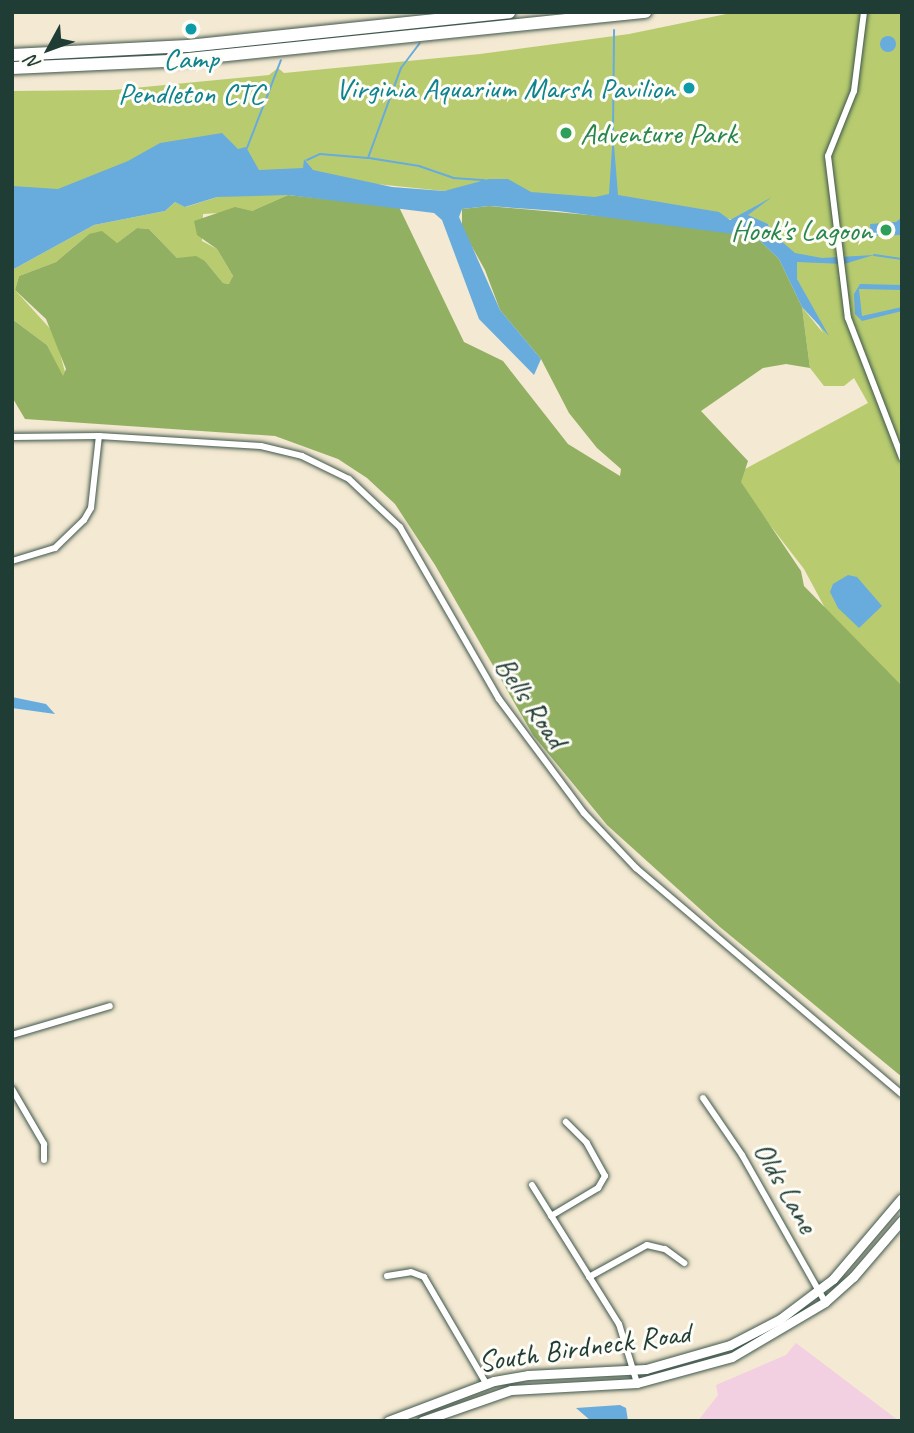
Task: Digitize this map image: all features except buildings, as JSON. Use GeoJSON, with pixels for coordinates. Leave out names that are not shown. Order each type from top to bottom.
{"type":"FeatureCollection","features":[{"type":"Feature","properties":{"kind":"highway"},"geometry":{"type":"LineString","coordinates":[[12,55],[188,46],[509,12]]}},
{"type":"Feature","properties":{"kind":"highway"},"geometry":{"type":"LineString","coordinates":[[12,68],[157,62],[645,12]]}},
{"type":"Feature","properties":{"kind":"main road","name":"South Birdneck Road"},"geometry":{"type":"LineString","coordinates":[[388,1421],[486,1383],[528,1375],[634,1371],[730,1345],[780,1319],[819,1290],[867,1244],[902,1198]]}},
{"type":"Feature","properties":{"kind":"main road","name":"South Birdneck Road"},"geometry":{"type":"LineString","coordinates":[[422,1421],[511,1391],[636,1383],[733,1357],[825,1302],[853,1277],[902,1220]]}},
{"type":"Feature","properties":{"kind":"street"},"geometry":{"type":"LineString","coordinates":[[864,12],[854,90],[828,156],[840,278],[848,318],[902,458]]}},
{"type":"Feature","properties":{"kind":"street"},"geometry":{"type":"LineString","coordinates":[[12,561],[55,548],[84,520],[91,508],[99,436]]}},
{"type":"Feature","properties":{"kind":"street","name":"Bells Road"},"geometry":{"type":"LineString","coordinates":[[12,437],[99,436],[275,448],[318,462],[366,492],[400,527],[499,699],[584,814],[636,868],[902,1094]]}},
{"type":"Feature","properties":{"kind":"street"},"geometry":{"type":"LineString","coordinates":[[12,1035],[110,1006]]}},
{"type":"Feature","properties":{"kind":"street"},"geometry":{"type":"LineString","coordinates":[[12,1089],[44,1144],[44,1160]]}},
{"type":"Feature","properties":{"kind":"street","name":"Olds Lane"},"geometry":{"type":"LineString","coordinates":[[703,1098],[742,1155],[825,1302]]}},
{"type":"Feature","properties":{"kind":"street"},"geometry":{"type":"LineString","coordinates":[[551,1216],[591,1194],[605,1176],[587,1143],[566,1122]]}},
{"type":"Feature","properties":{"kind":"street"},"geometry":{"type":"LineString","coordinates":[[532,1185],[618,1325],[636,1383]]}},
{"type":"Feature","properties":{"kind":"street"},"geometry":{"type":"LineString","coordinates":[[589,1277],[647,1245],[665,1249],[684,1263]]}},
{"type":"Feature","properties":{"kind":"street"},"geometry":{"type":"LineString","coordinates":[[387,1276],[411,1272],[424,1277],[486,1383]]}},
{"type":"Feature","properties":{"kind":"shaded area"},"geometry":{"type":"Polygon","coordinates":[[[796,1343],[899,1421],[698,1421],[718,1395],[716,1385],[786,1355],[796,1343]]]}},
{"type":"Feature","properties":{"kind":"green space"},"geometry":{"type":"Polygon","coordinates":[[[736,12],[902,12],[902,692],[832,621],[804,569],[732,476],[868,403],[854,378],[844,386],[824,386],[810,368],[802,307],[823,333],[768,224],[475,185],[444,191],[376,184],[161,183],[12,238],[12,91],[113,90],[269,75],[278,68],[284,73],[480,54],[629,34],[736,12]]]}},
{"type":"Feature","properties":{"kind":"green space"},"geometry":{"type":"Polygon","coordinates":[[[253,193],[288,195],[252,211],[203,214],[202,241],[217,249],[233,276],[230,284],[223,283],[205,261],[177,258],[149,229],[137,228],[117,243],[89,234],[56,262],[19,276],[15,290],[55,334],[66,376],[62,376],[47,345],[12,319],[12,270],[94,225],[165,211],[175,202],[186,207],[217,197],[253,193]]]}},
{"type":"Feature","properties":{"kind":"green space"},"geometry":{"type":"Polygon","coordinates":[[[288,195],[399,207],[464,342],[503,361],[568,444],[620,476],[621,469],[597,448],[569,413],[541,359],[500,310],[485,270],[462,229],[462,209],[489,206],[679,223],[756,237],[779,259],[802,307],[810,368],[786,364],[763,368],[701,411],[748,461],[741,482],[801,571],[804,586],[902,686],[902,1077],[720,927],[607,825],[533,735],[435,565],[395,504],[367,478],[338,459],[275,436],[25,419],[12,397],[12,319],[47,345],[63,376],[66,369],[46,319],[15,290],[19,276],[56,262],[89,234],[102,231],[117,243],[137,228],[149,229],[177,258],[196,256],[205,261],[223,283],[229,284],[233,276],[217,249],[197,235],[194,221],[235,207],[252,211],[288,195]]]}},
{"type":"Feature","properties":{"kind":"water"},"geometry":{"type":"Polygon","coordinates":[[[885,36],[891,36],[896,44],[894,50],[885,52],[880,47],[880,41],[885,36]]]}},
{"type":"Feature","properties":{"kind":"water"},"geometry":{"type":"Polygon","coordinates":[[[613,132],[618,195],[719,212],[730,220],[772,197],[748,215],[768,224],[772,233],[795,253],[822,258],[874,255],[844,264],[797,262],[797,279],[829,336],[802,307],[779,259],[756,237],[558,211],[489,206],[462,209],[459,217],[500,310],[541,359],[534,375],[479,319],[442,220],[434,213],[288,195],[217,197],[185,207],[175,202],[165,211],[94,225],[12,270],[12,186],[58,189],[128,161],[160,143],[222,133],[238,149],[246,147],[259,170],[303,168],[304,159],[313,170],[392,187],[444,191],[489,179],[508,179],[531,192],[595,197],[609,194],[613,132]]]}},
{"type":"Feature","properties":{"kind":"water","name":"Hook's Lagoon"},"geometry":{"type":"Polygon","coordinates":[[[902,217],[902,235],[871,236],[870,224],[896,222],[902,217]]]}},
{"type":"Feature","properties":{"kind":"water"},"geometry":{"type":"Polygon","coordinates":[[[860,284],[902,285],[902,290],[859,289],[862,316],[902,307],[902,311],[862,321],[855,314],[854,294],[860,284]]]}},
{"type":"Feature","properties":{"kind":"water"},"geometry":{"type":"Polygon","coordinates":[[[848,575],[857,577],[882,606],[859,628],[838,608],[830,592],[833,584],[848,575]]]}},
{"type":"Feature","properties":{"kind":"water"},"geometry":{"type":"Polygon","coordinates":[[[12,697],[46,704],[55,714],[12,708],[12,697]]]}},
{"type":"Feature","properties":{"kind":"water"},"geometry":{"type":"Polygon","coordinates":[[[620,1405],[626,1408],[628,1421],[591,1421],[576,1408],[620,1405]]]}},
{"type":"Feature","properties":{"kind":"waterway"},"geometry":{"type":"LineString","coordinates":[[613,132],[614,30]]}},
{"type":"Feature","properties":{"kind":"waterway"},"geometry":{"type":"LineString","coordinates":[[307,160],[320,154],[368,158],[401,68],[420,43]]}},
{"type":"Feature","properties":{"kind":"waterway"},"geometry":{"type":"LineString","coordinates":[[247,148],[281,60]]}},
{"type":"Feature","properties":{"kind":"waterway"},"geometry":{"type":"LineString","coordinates":[[369,158],[419,166],[453,178],[485,180]]}},
{"type":"Feature","properties":{"kind":"waterway"},"geometry":{"type":"LineString","coordinates":[[874,255],[902,259]]}},
{"type":"Feature","properties":{"kind":"place","name":"Camp Pendleton CTC"},"geometry":{"type":"Point","coordinates":[191,29]}},
{"type":"Feature","properties":{"kind":"place","name":"Virginia Aquarium Marsh Pavilion"},"geometry":{"type":"Point","coordinates":[689,88]}},
{"type":"Feature","properties":{"kind":"place","name":"Adventure Park"},"geometry":{"type":"Point","coordinates":[566,133]}},
{"type":"Feature","properties":{"kind":"place","name":"Hook's Lagoon"},"geometry":{"type":"Point","coordinates":[886,230]}}]}
